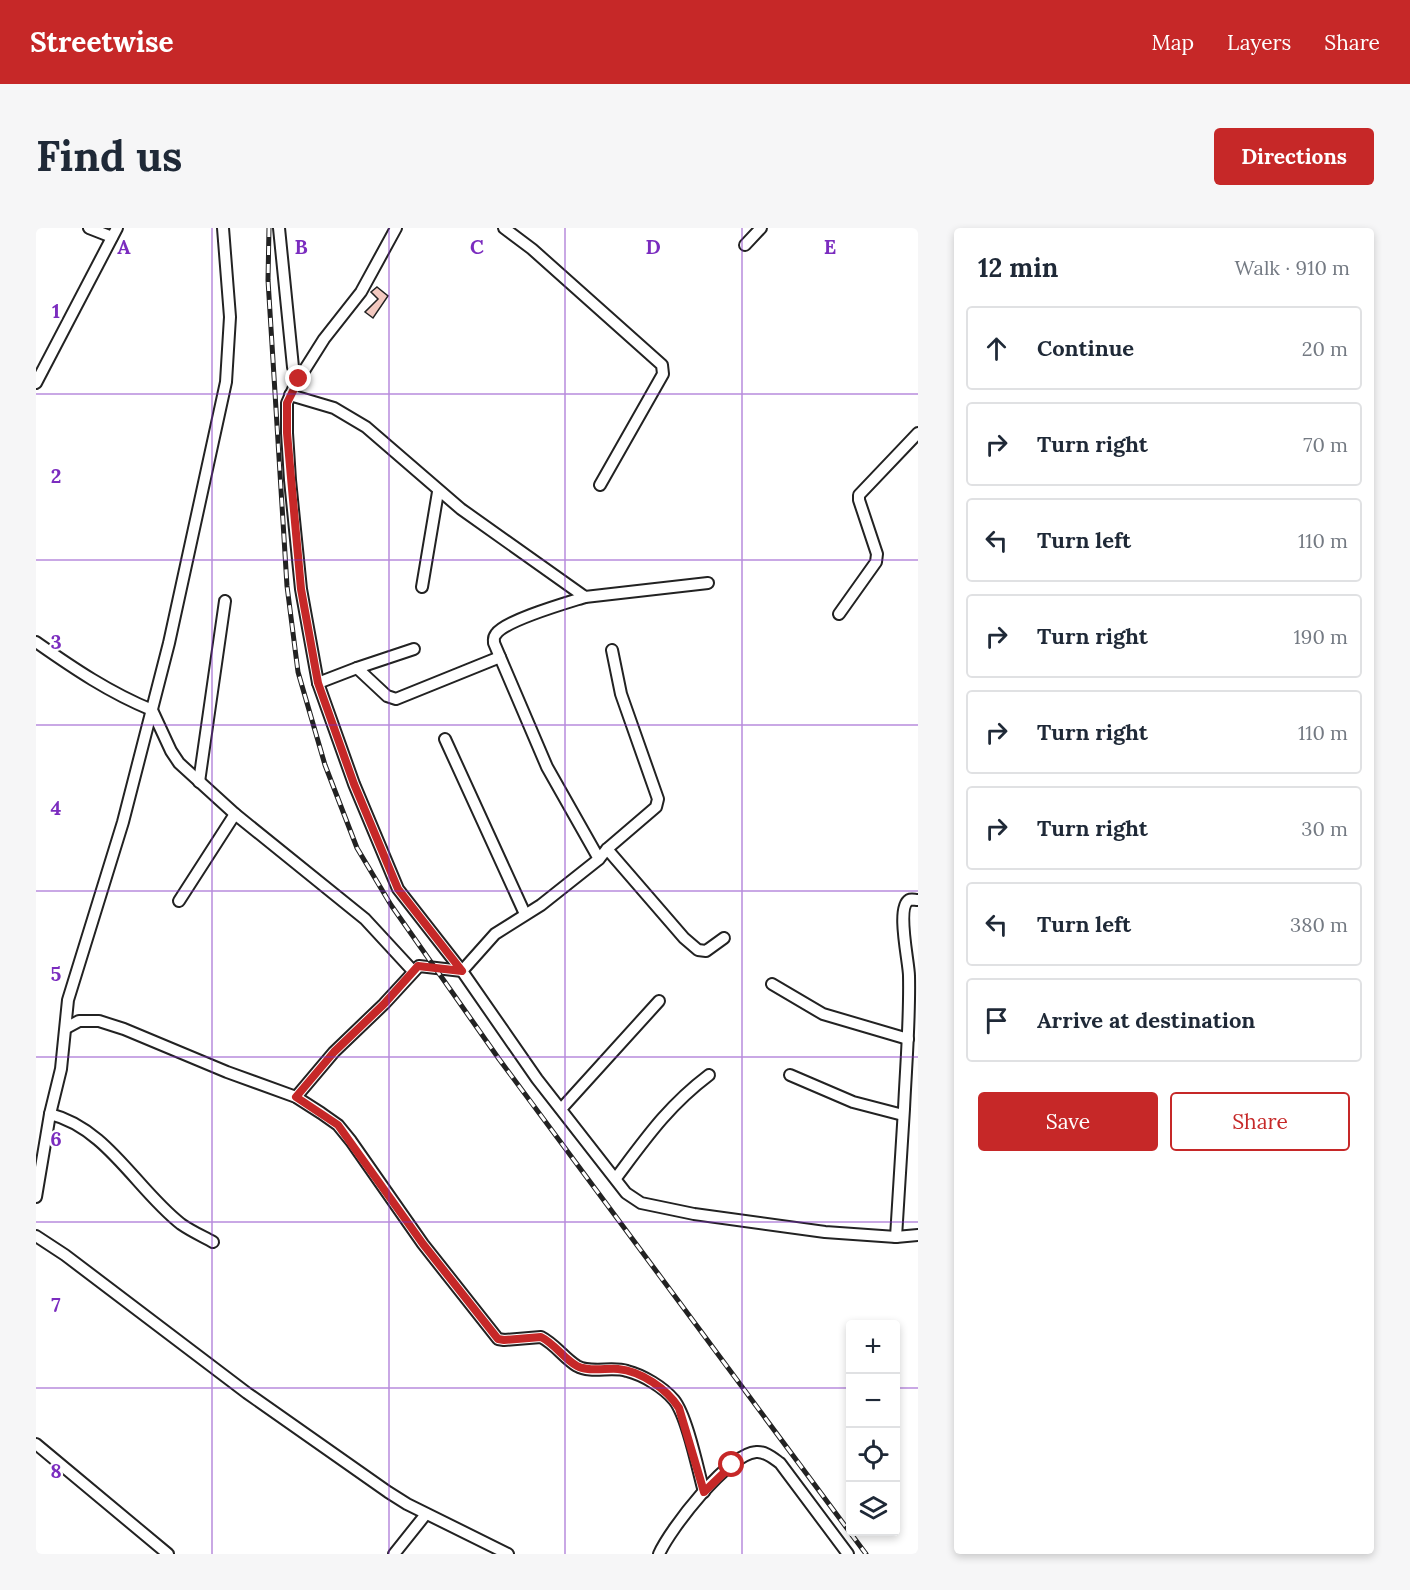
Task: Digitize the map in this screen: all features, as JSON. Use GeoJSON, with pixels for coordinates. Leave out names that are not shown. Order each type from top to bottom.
{"type":"FeatureCollection","features":[{"type":"Feature","properties":{"kind":"street"},"geometry":{"type":"LineString","coordinates":[[36,383],[115,232],[89,228]]}},
{"type":"Feature","properties":{"kind":"street"},"geometry":{"type":"LineString","coordinates":[[36,1197],[50,1114],[61,1069],[69,1000],[123,822],[152,710],[169,643],[226,382],[230,316],[223,228]]}},
{"type":"Feature","properties":{"kind":"street"},"geometry":{"type":"LineString","coordinates":[[279,228],[293,367],[299,379]]}},
{"type":"Feature","properties":{"kind":"street"},"geometry":{"type":"LineString","coordinates":[[396,228],[361,292],[324,339],[290,395],[287,403],[287,433],[301,589],[318,683],[367,816],[383,849],[398,889],[462,971],[537,1079],[632,1198],[655,1207],[814,1231],[896,1237],[918,1235]]}},
{"type":"Feature","properties":{"kind":"street"},"geometry":{"type":"LineString","coordinates":[[504,228],[532,249],[656,358],[664,370],[600,485]]}},
{"type":"Feature","properties":{"kind":"street"},"geometry":{"type":"LineString","coordinates":[[745,245],[761,228]]}},
{"type":"Feature","properties":{"kind":"street"},"geometry":{"type":"LineString","coordinates":[[290,395],[334,408],[350,416],[438,492],[585,597]]}},
{"type":"Feature","properties":{"kind":"street"},"geometry":{"type":"LineString","coordinates":[[839,614],[876,562],[877,554],[859,495],[918,433]]}},
{"type":"Feature","properties":{"kind":"street"},"geometry":{"type":"LineString","coordinates":[[422,587],[438,492]]}},
{"type":"Feature","properties":{"kind":"street"},"geometry":{"type":"LineString","coordinates":[[599,859],[548,767],[494,643],[494,638],[500,630],[535,614],[585,597],[708,584]]}},
{"type":"Feature","properties":{"kind":"street"},"geometry":{"type":"LineString","coordinates":[[199,782],[225,600]]}},
{"type":"Feature","properties":{"kind":"street"},"geometry":{"type":"LineString","coordinates":[[36,642],[68,666],[152,710],[179,764],[235,814],[365,919],[413,971]]}},
{"type":"Feature","properties":{"kind":"street"},"geometry":{"type":"LineString","coordinates":[[318,683],[414,649]]}},
{"type":"Feature","properties":{"kind":"street"},"geometry":{"type":"LineString","coordinates":[[462,971],[495,934],[541,905],[599,859],[607,849],[653,810],[657,803],[621,694],[612,650]]}},
{"type":"Feature","properties":{"kind":"street"},"geometry":{"type":"LineString","coordinates":[[357,668],[387,696],[396,699],[500,657]]}},
{"type":"Feature","properties":{"kind":"street"},"geometry":{"type":"LineString","coordinates":[[444,739],[525,914]]}},
{"type":"Feature","properties":{"kind":"street"},"geometry":{"type":"LineString","coordinates":[[179,901],[235,814]]}},
{"type":"Feature","properties":{"kind":"street"},"geometry":{"type":"LineString","coordinates":[[607,849],[684,938],[698,950],[706,951],[724,938]]}},
{"type":"Feature","properties":{"kind":"street"},"geometry":{"type":"LineString","coordinates":[[896,1237],[908,1039],[909,974],[903,910],[909,900],[918,900]]}},
{"type":"Feature","properties":{"kind":"street"},"geometry":{"type":"LineString","coordinates":[[296,1097],[334,1052],[384,1004],[418,966],[462,971]]}},
{"type":"Feature","properties":{"kind":"street"},"geometry":{"type":"LineString","coordinates":[[772,984],[823,1014],[908,1039]]}},
{"type":"Feature","properties":{"kind":"street"},"geometry":{"type":"LineString","coordinates":[[562,1108],[659,1001]]}},
{"type":"Feature","properties":{"kind":"street"},"geometry":{"type":"LineString","coordinates":[[66,1028],[79,1021],[99,1021],[124,1029],[227,1072],[296,1097],[338,1125],[423,1244],[498,1339],[541,1337],[576,1365],[586,1368],[631,1371],[673,1399],[682,1417],[704,1492]]}},
{"type":"Feature","properties":{"kind":"street"},"geometry":{"type":"LineString","coordinates":[[790,1075],[853,1102],[903,1115]]}},
{"type":"Feature","properties":{"kind":"street"},"geometry":{"type":"LineString","coordinates":[[615,1178],[666,1112],[684,1094],[709,1076]]}},
{"type":"Feature","properties":{"kind":"street"},"geometry":{"type":"LineString","coordinates":[[50,1114],[82,1127],[172,1216],[213,1242]]}},
{"type":"Feature","properties":{"kind":"street"},"geometry":{"type":"LineString","coordinates":[[36,1236],[65,1255],[247,1393],[388,1492],[426,1514],[508,1554]]}},
{"type":"Feature","properties":{"kind":"street"},"geometry":{"type":"LineString","coordinates":[[36,1444],[168,1554]]}},
{"type":"Feature","properties":{"kind":"street"},"geometry":{"type":"LineString","coordinates":[[658,1554],[679,1520],[704,1492],[746,1454],[764,1453],[780,1463],[848,1554]]}},
{"type":"Feature","properties":{"kind":"street"},"geometry":{"type":"LineString","coordinates":[[394,1554],[426,1514]]}},
{"type":"Feature","properties":{"kind":"building"},"geometry":{"type":"Polygon","coordinates":[[[377,287],[388,296],[373,318],[365,312],[378,299],[371,292],[377,287]]]}},
{"type":"Feature","properties":{"kind":"railway"},"geometry":{"type":"LineString","coordinates":[[269,228],[268,280],[287,586],[298,672],[325,765],[357,848],[391,905],[499,1059],[866,1554]]}},
{"type":"Feature","properties":{"kind":"route"},"geometry":{"type":"LineString","coordinates":[[299,379],[287,403],[287,433],[301,589],[318,683],[354,784],[398,889],[462,971],[418,966],[384,1004],[334,1052],[296,1097],[338,1125],[423,1244],[498,1339],[541,1337],[580,1367],[631,1371],[662,1390],[673,1399],[679,1408],[704,1492],[732,1465]]}}]}
